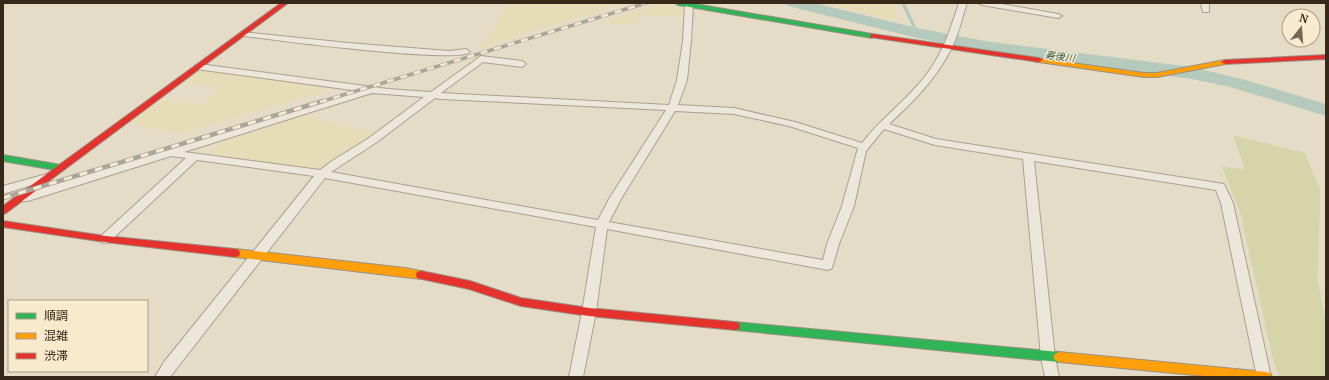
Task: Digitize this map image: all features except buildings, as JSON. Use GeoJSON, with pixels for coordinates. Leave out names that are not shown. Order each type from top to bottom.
{"type":"FeatureCollection","features":[{"type":"Feature","properties":{"kind":"street"},"geometry":{"type":"LineString","coordinates":[[3,211],[285,3]]}},
{"type":"Feature","properties":{"kind":"street"},"geometry":{"type":"LineString","coordinates":[[678,3],[812,27],[1144,75],[1167,73],[1221,62],[1326,57]]}},
{"type":"Feature","properties":{"kind":"street"},"geometry":{"type":"LineString","coordinates":[[172,153],[322,174],[828,265],[833,244],[848,206],[861,150],[876,131],[898,111],[932,73],[949,46],[963,3]]}},
{"type":"Feature","properties":{"kind":"street"},"geometry":{"type":"LineString","coordinates":[[982,3],[1058,16]]}},
{"type":"Feature","properties":{"kind":"street"},"geometry":{"type":"LineString","coordinates":[[576,377],[589,312],[597,249],[602,224],[615,199],[673,107],[682,80],[687,41],[689,5]]}},
{"type":"Feature","properties":{"kind":"street"},"geometry":{"type":"LineString","coordinates":[[244,34],[348,46],[449,54],[466,52]]}},
{"type":"Feature","properties":{"kind":"street"},"geometry":{"type":"LineString","coordinates":[[162,377],[322,174],[336,163],[373,140],[481,60],[522,64]]}},
{"type":"Feature","properties":{"kind":"street"},"geometry":{"type":"LineString","coordinates":[[199,67],[371,90],[435,95],[734,111],[792,124],[864,147]]}},
{"type":"Feature","properties":{"kind":"street"},"geometry":{"type":"LineString","coordinates":[[18,200],[371,90]]}},
{"type":"Feature","properties":{"kind":"street"},"geometry":{"type":"LineString","coordinates":[[3,224],[105,239],[257,257],[405,272],[470,285],[521,302],[589,312],[1265,377],[1227,203],[1220,186],[936,142],[882,125]]}},
{"type":"Feature","properties":{"kind":"street"},"geometry":{"type":"LineString","coordinates":[[105,239],[196,156]]}},
{"type":"Feature","properties":{"kind":"street"},"geometry":{"type":"LineString","coordinates":[[1028,156],[1048,357],[1052,377]]}},
{"type":"Feature","properties":{"kind":"street"},"geometry":{"type":"LineString","coordinates":[[3,158],[61,168]]}},
{"type":"Feature","properties":{"kind":"street"},"geometry":{"type":"LineString","coordinates":[[3,190],[50,176]]}},
{"type":"Feature","properties":{"kind":"shaded area"},"geometry":{"type":"Polygon","coordinates":[[[507,3],[624,3],[478,49],[496,25],[507,3]]]}},
{"type":"Feature","properties":{"kind":"shaded area"},"geometry":{"type":"Polygon","coordinates":[[[662,3],[680,7],[683,17],[641,15],[635,24],[596,24],[662,3]]]}},
{"type":"Feature","properties":{"kind":"shaded area"},"geometry":{"type":"Polygon","coordinates":[[[820,3],[894,3],[898,21],[882,18],[820,3]]]}},
{"type":"Feature","properties":{"kind":"shaded area"},"geometry":{"type":"Polygon","coordinates":[[[199,70],[329,87],[320,93],[179,134],[134,125],[136,123],[130,121],[158,100],[201,105],[219,88],[182,82],[199,70]]]}},
{"type":"Feature","properties":{"kind":"shaded area"},"geometry":{"type":"Polygon","coordinates":[[[313,113],[319,120],[376,133],[343,154],[327,168],[320,170],[207,157],[222,138],[313,113]]]}},
{"type":"Feature","properties":{"kind":"green space"},"geometry":{"type":"Polygon","coordinates":[[[1233,135],[1305,153],[1320,190],[1318,282],[1326,322],[1326,377],[1280,377],[1273,360],[1240,212],[1222,167],[1245,169],[1233,135]]]}},
{"type":"Feature","properties":{"kind":"waterway","name":"寿後川"},"geometry":{"type":"LineString","coordinates":[[794,3],[917,33],[984,46],[1192,73],[1235,83],[1326,110]]}},
{"type":"Feature","properties":{"kind":"waterway"},"geometry":{"type":"LineString","coordinates":[[903,3],[917,33]]}},
{"type":"Feature","properties":{"kind":"railway"},"geometry":{"type":"LineString","coordinates":[[320,102],[646,3]]}},
{"type":"Feature","properties":{"kind":"railway"},"geometry":{"type":"LineString","coordinates":[[3,198],[323,101]]}},
{"type":"Feature","properties":{"kind":"traffic: fast"},"geometry":{"type":"LineString","coordinates":[[678,3],[872,36]]}},
{"type":"Feature","properties":{"kind":"traffic: fast"},"geometry":{"type":"LineString","coordinates":[[3,158],[61,168]]}},
{"type":"Feature","properties":{"kind":"traffic: fast"},"geometry":{"type":"LineString","coordinates":[[735,326],[1059,357]]}},
{"type":"Feature","properties":{"kind":"traffic: slow"},"geometry":{"type":"LineString","coordinates":[[1039,60],[1144,75],[1157,75],[1225,62]]}},
{"type":"Feature","properties":{"kind":"traffic: slow"},"geometry":{"type":"LineString","coordinates":[[235,253],[421,275]]}},
{"type":"Feature","properties":{"kind":"traffic: slow"},"geometry":{"type":"LineString","coordinates":[[1059,357],[1266,377]]}},
{"type":"Feature","properties":{"kind":"traffic: jam"},"geometry":{"type":"LineString","coordinates":[[3,211],[285,3]]}},
{"type":"Feature","properties":{"kind":"traffic: jam"},"geometry":{"type":"LineString","coordinates":[[872,36],[1039,60]]}},
{"type":"Feature","properties":{"kind":"traffic: jam"},"geometry":{"type":"LineString","coordinates":[[1225,62],[1326,57]]}},
{"type":"Feature","properties":{"kind":"traffic: jam"},"geometry":{"type":"LineString","coordinates":[[3,224],[105,239],[235,253]]}},
{"type":"Feature","properties":{"kind":"traffic: jam"},"geometry":{"type":"LineString","coordinates":[[421,275],[470,285],[521,302],[589,312],[735,326]]}}]}
